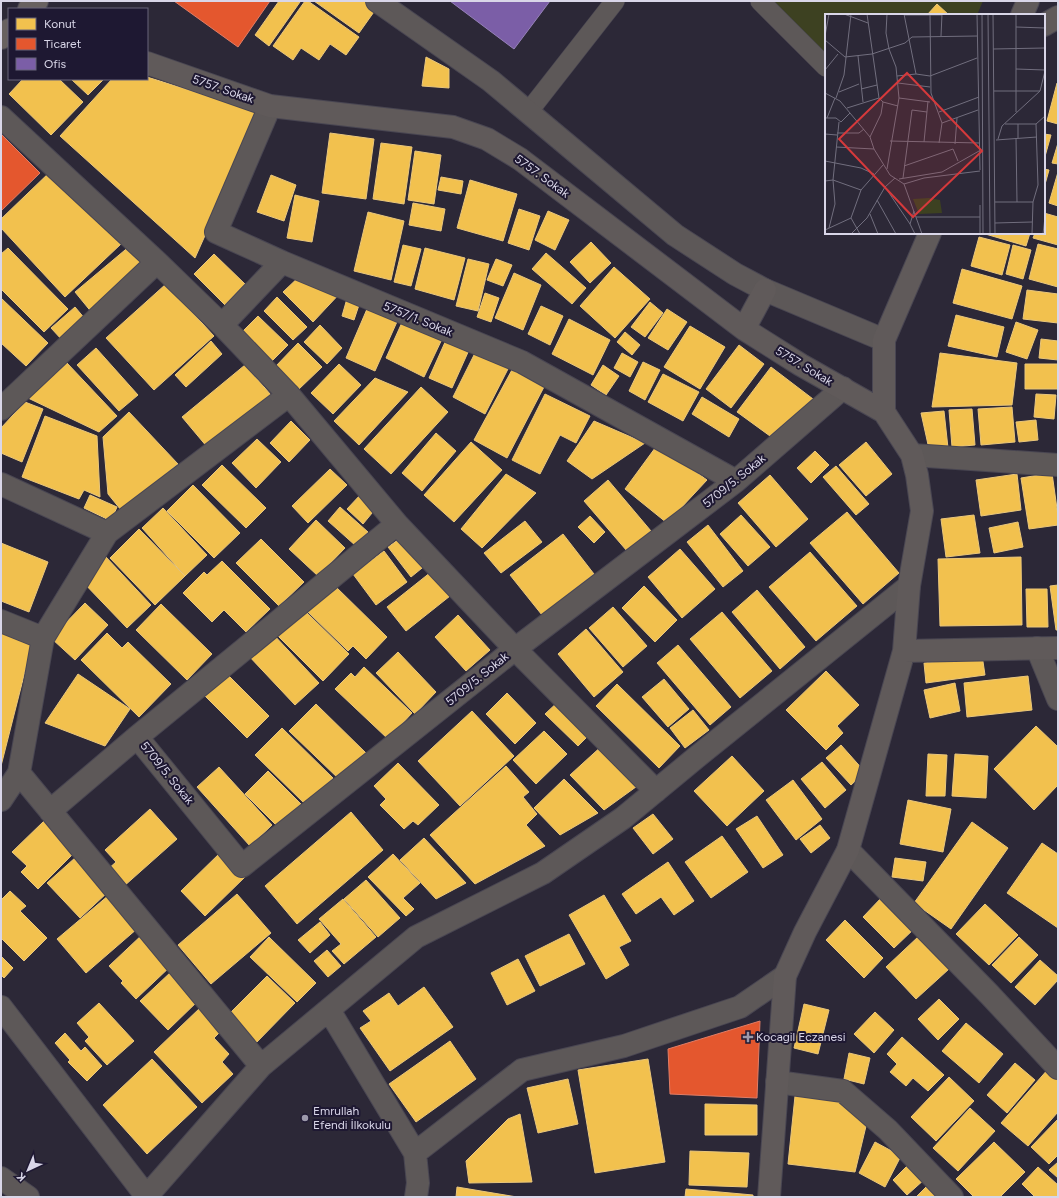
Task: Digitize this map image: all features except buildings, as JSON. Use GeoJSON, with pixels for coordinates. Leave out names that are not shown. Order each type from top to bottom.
{"type":"FeatureCollection","features":[{"type":"Feature","properties":{"kind":"main road"},"geometry":{"type":"LineString","coordinates":[[1022,14],[1028,1]]}},
{"type":"Feature","properties":{"kind":"main road"},"geometry":{"type":"LineString","coordinates":[[1045,24],[1058,17]]}},
{"type":"Feature","properties":{"kind":"main road","name":"5757. Sokak"},"geometry":{"type":"LineString","coordinates":[[148,63],[270,106],[453,127],[486,139],[520,159],[744,329],[801,365],[884,412]]}},
{"type":"Feature","properties":{"kind":"main road"},"geometry":{"type":"LineString","coordinates":[[769,1197],[785,976],[805,932],[848,850],[904,651],[909,586],[922,511],[917,476],[912,455],[884,412],[884,340],[930,234]]}},
{"type":"Feature","properties":{"kind":"main road"},"geometry":{"type":"LineString","coordinates":[[744,329],[764,290]]}},
{"type":"Feature","properties":{"kind":"main road"},"geometry":{"type":"LineString","coordinates":[[904,651],[1048,648]]}},
{"type":"Feature","properties":{"kind":"street"},"geometry":{"type":"LineString","coordinates":[[377,1],[491,81],[529,111],[674,234],[735,274],[764,290],[884,340]]}},
{"type":"Feature","properties":{"kind":"street","name":"5757/1. Sokak"},"geometry":{"type":"LineString","coordinates":[[270,106],[216,232],[282,262],[522,362],[736,481]]}},
{"type":"Feature","properties":{"kind":"street"},"geometry":{"type":"LineString","coordinates":[[1,117],[158,262],[222,325],[289,394],[397,524],[515,649],[656,791]]}},
{"type":"Feature","properties":{"kind":"street"},"geometry":{"type":"LineString","coordinates":[[1,409],[158,262]]}},
{"type":"Feature","properties":{"kind":"street"},"geometry":{"type":"LineString","coordinates":[[222,325],[282,262]]}},
{"type":"Feature","properties":{"kind":"street","name":"5709/5. Sokak"},"geometry":{"type":"LineString","coordinates":[[137,737],[242,866],[515,649],[736,481],[843,388]]}},
{"type":"Feature","properties":{"kind":"street"},"geometry":{"type":"LineString","coordinates":[[1,800],[19,773],[43,638],[107,533],[289,394]]}},
{"type":"Feature","properties":{"kind":"street"},"geometry":{"type":"LineString","coordinates":[[912,455],[1058,463]]}},
{"type":"Feature","properties":{"kind":"street"},"geometry":{"type":"LineString","coordinates":[[1,484],[107,533]]}},
{"type":"Feature","properties":{"kind":"street"},"geometry":{"type":"LineString","coordinates":[[50,811],[137,737],[397,524]]}},
{"type":"Feature","properties":{"kind":"street"},"geometry":{"type":"LineString","coordinates":[[1,1007],[147,1197],[261,1066],[416,937],[543,873],[623,818],[909,586]]}},
{"type":"Feature","properties":{"kind":"street"},"geometry":{"type":"LineString","coordinates":[[1,621],[43,638]]}},
{"type":"Feature","properties":{"kind":"street"},"geometry":{"type":"LineString","coordinates":[[1048,648],[1058,699]]}},
{"type":"Feature","properties":{"kind":"street"},"geometry":{"type":"LineString","coordinates":[[19,773],[261,1066]]}},
{"type":"Feature","properties":{"kind":"street"},"geometry":{"type":"LineString","coordinates":[[848,850],[989,994],[1058,1068]]}},
{"type":"Feature","properties":{"kind":"street"},"geometry":{"type":"LineString","coordinates":[[415,1153],[522,1070],[624,1046],[740,1007],[785,976]]}},
{"type":"Feature","properties":{"kind":"street"},"geometry":{"type":"LineString","coordinates":[[329,1010],[415,1153],[418,1183],[416,1197]]}},
{"type":"Feature","properties":{"kind":"street"},"geometry":{"type":"LineString","coordinates":[[777,1082],[843,1091],[888,1130],[952,1197]]}},
{"type":"Feature","properties":{"kind":"street"},"geometry":{"type":"LineString","coordinates":[[1,1178],[28,1197]]}},
{"type":"Feature","properties":{"kind":"lane"},"geometry":{"type":"LineString","coordinates":[[529,111],[615,1]]}},
{"type":"Feature","properties":{"kind":"lane"},"geometry":{"type":"LineString","coordinates":[[760,1],[825,66]]}},
{"type":"Feature","properties":{"kind":"green space"},"geometry":{"type":"Polygon","coordinates":[[[764,1],[983,1],[977,14],[825,14],[825,71],[764,1]]]}},
{"type":"Feature","properties":{"kind":"place","name":"Kocagil Eczanesi"},"geometry":{"type":"Point","coordinates":[748,1037]}},
{"type":"Feature","properties":{"kind":"place","name":"Emrullah Efendi İlkokulu"},"geometry":{"type":"Point","coordinates":[305,1118]}}]}
